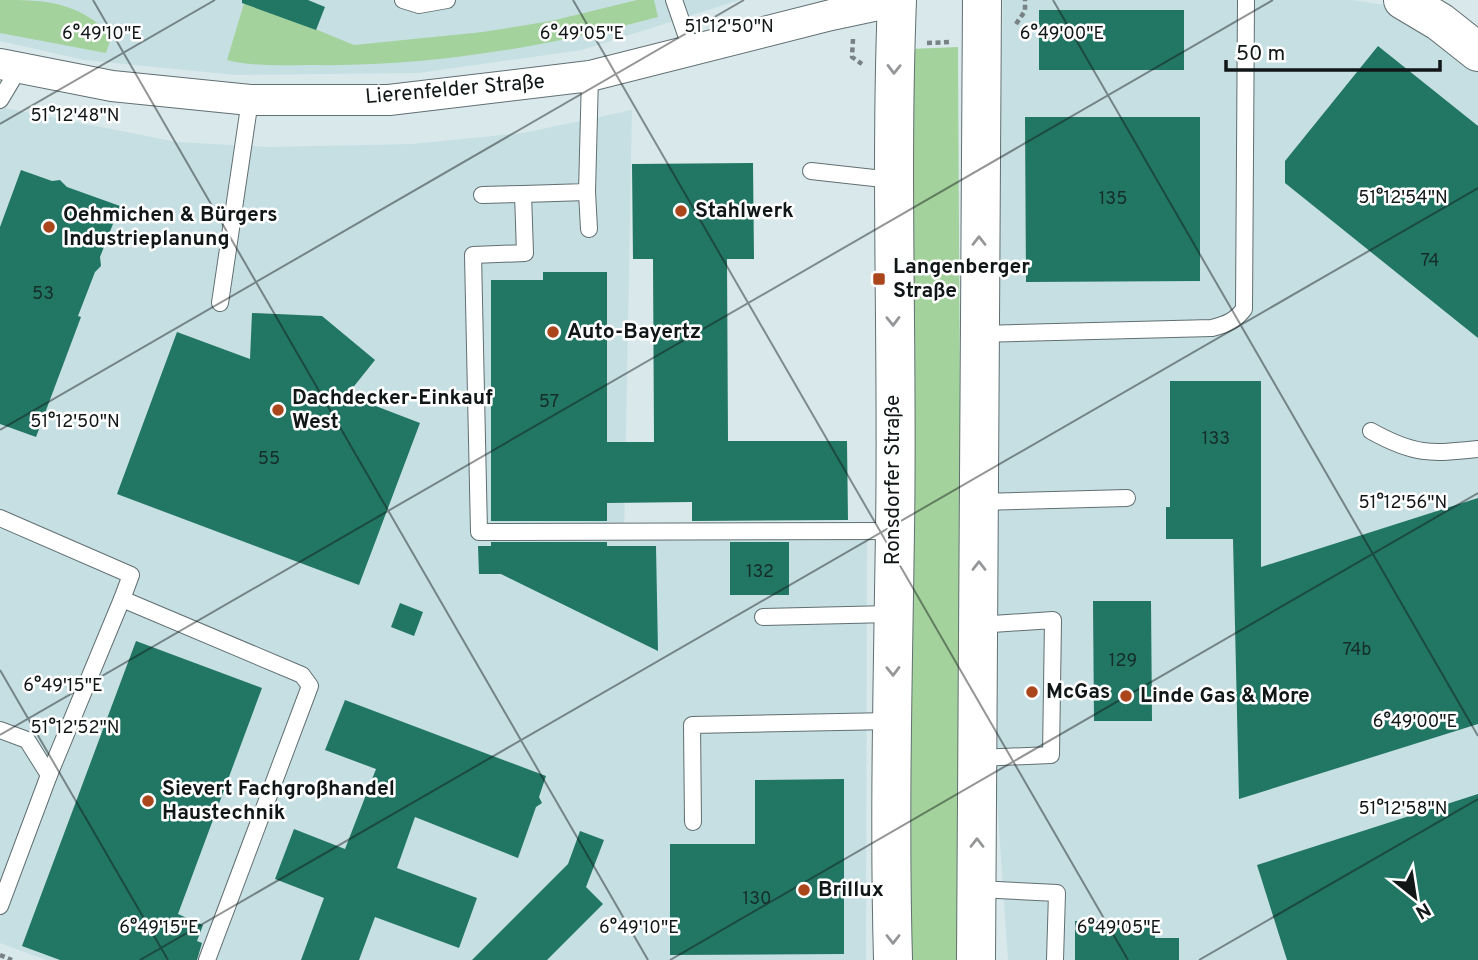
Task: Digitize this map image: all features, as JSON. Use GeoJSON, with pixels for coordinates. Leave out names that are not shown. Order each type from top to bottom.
{"type":"FeatureCollection","features":[{"type":"Feature","properties":{"kind":"main road","name":"Ronsdorfer Straße"},"geometry":{"type":"LineString","coordinates":[[893,960],[894,721],[891,614],[895,531],[892,180],[899,0]]}},
{"type":"Feature","properties":{"kind":"main road"},"geometry":{"type":"LineString","coordinates":[[976,960],[982,0]]}},
{"type":"Feature","properties":{"kind":"main road"},"geometry":{"type":"LineString","coordinates":[[1404,0],[1440,22],[1478,52]]}},
{"type":"Feature","properties":{"kind":"street","name":"Lierenfelder Straße"},"geometry":{"type":"LineString","coordinates":[[9,67],[113,86],[250,100],[389,100],[590,76],[899,0]]}},
{"type":"Feature","properties":{"kind":"lane"},"geometry":{"type":"LineString","coordinates":[[403,0],[419,5],[449,0]]}},
{"type":"Feature","properties":{"kind":"lane"},"geometry":{"type":"LineString","coordinates":[[674,0],[692,52]]}},
{"type":"Feature","properties":{"kind":"lane"},"geometry":{"type":"LineString","coordinates":[[979,334],[1212,328],[1237,318],[1244,309],[1246,0]]}},
{"type":"Feature","properties":{"kind":"lane"},"geometry":{"type":"LineString","coordinates":[[0,100],[9,67]]}},
{"type":"Feature","properties":{"kind":"lane"},"geometry":{"type":"LineString","coordinates":[[589,229],[587,192],[590,76]]}},
{"type":"Feature","properties":{"kind":"lane"},"geometry":{"type":"LineString","coordinates":[[220,303],[250,100]]}},
{"type":"Feature","properties":{"kind":"lane"},"geometry":{"type":"LineString","coordinates":[[811,171],[892,180]]}},
{"type":"Feature","properties":{"kind":"lane"},"geometry":{"type":"LineString","coordinates":[[482,195],[587,192]]}},
{"type":"Feature","properties":{"kind":"lane"},"geometry":{"type":"LineString","coordinates":[[523,194],[525,253],[473,254],[479,532],[895,531]]}},
{"type":"Feature","properties":{"kind":"lane"},"geometry":{"type":"LineString","coordinates":[[1371,431],[1403,449],[1444,453],[1478,449]]}},
{"type":"Feature","properties":{"kind":"lane"},"geometry":{"type":"LineString","coordinates":[[979,502],[1127,498]]}},
{"type":"Feature","properties":{"kind":"lane"},"geometry":{"type":"LineString","coordinates":[[0,518],[131,575],[48,775],[0,906]]}},
{"type":"Feature","properties":{"kind":"lane"},"geometry":{"type":"LineString","coordinates":[[122,598],[302,674],[310,687],[207,960]]}},
{"type":"Feature","properties":{"kind":"lane"},"geometry":{"type":"LineString","coordinates":[[762,617],[891,614]]}},
{"type":"Feature","properties":{"kind":"lane"},"geometry":{"type":"LineString","coordinates":[[978,625],[1053,620],[1051,755],[978,758]]}},
{"type":"Feature","properties":{"kind":"lane"},"geometry":{"type":"LineString","coordinates":[[693,822],[692,725],[894,721]]}},
{"type":"Feature","properties":{"kind":"lane"},"geometry":{"type":"LineString","coordinates":[[5,732],[27,740],[48,775]]}},
{"type":"Feature","properties":{"kind":"lane"},"geometry":{"type":"LineString","coordinates":[[977,888],[1057,892],[1055,960]]}},
{"type":"Feature","properties":{"kind":"path"},"geometry":{"type":"LineString","coordinates":[[0,956],[12,960]]}},
{"type":"Feature","properties":{"kind":"shaded area"},"geometry":{"type":"Polygon","coordinates":[[[0,0],[740,0],[582,50],[418,73],[236,75],[84,60],[0,41],[0,0]]]}},
{"type":"Feature","properties":{"kind":"shaded area"},"geometry":{"type":"Polygon","coordinates":[[[1003,0],[1353,0],[1397,7],[1478,67],[1478,960],[1008,960],[990,700],[1003,0]]]}},
{"type":"Feature","properties":{"kind":"shaded area"},"geometry":{"type":"Polygon","coordinates":[[[0,107],[177,142],[268,147],[412,144],[523,133],[632,110],[624,537],[867,535],[866,960],[46,960],[0,943],[0,107]]]}},
{"type":"Feature","properties":{"kind":"green space"},"geometry":{"type":"Polygon","coordinates":[[[0,0],[46,2],[86,15],[112,35],[106,53],[0,33],[0,0]]]}},
{"type":"Feature","properties":{"kind":"green space"},"geometry":{"type":"Polygon","coordinates":[[[245,0],[354,45],[483,32],[551,21],[637,0],[654,0],[658,17],[530,46],[443,59],[355,65],[269,65],[227,60],[245,0]]]}},
{"type":"Feature","properties":{"kind":"green space"},"geometry":{"type":"Polygon","coordinates":[[[958,47],[963,960],[908,960],[910,49],[958,47]]]}},
{"type":"Feature","properties":{"kind":"building"},"geometry":{"type":"Polygon","coordinates":[[[242,0],[308,0],[325,7],[316,30],[242,3],[242,0]]]}},
{"type":"Feature","properties":{"kind":"building"},"geometry":{"type":"Polygon","coordinates":[[[1039,10],[1184,10],[1184,70],[1039,70],[1039,10]]]}},
{"type":"Feature","properties":{"kind":"building"},"geometry":{"type":"Polygon","coordinates":[[[1378,46],[1478,126],[1478,338],[1285,183],[1285,161],[1378,46]]]}},
{"type":"Feature","properties":{"kind":"building"},"geometry":{"type":"Polygon","coordinates":[[[1025,117],[1200,117],[1200,281],[1026,282],[1025,117]]]}},
{"type":"Feature","properties":{"kind":"building"},"geometry":{"type":"Polygon","coordinates":[[[753,163],[754,259],[727,259],[728,441],[847,441],[848,520],[692,521],[692,502],[607,503],[607,521],[491,521],[491,280],[543,280],[543,272],[607,272],[607,442],[654,442],[653,259],[633,259],[632,164],[753,163]]]}},
{"type":"Feature","properties":{"kind":"building"},"geometry":{"type":"Polygon","coordinates":[[[21,170],[52,181],[60,180],[67,187],[120,206],[100,257],[101,266],[95,272],[78,316],[81,317],[36,437],[0,424],[0,227],[21,170]]]}},
{"type":"Feature","properties":{"kind":"building"},"geometry":{"type":"Polygon","coordinates":[[[252,313],[322,316],[375,360],[347,395],[420,423],[359,585],[117,494],[177,332],[250,359],[252,313]]]}},
{"type":"Feature","properties":{"kind":"building"},"geometry":{"type":"Polygon","coordinates":[[[1170,381],[1261,381],[1261,567],[1478,498],[1478,724],[1239,799],[1233,539],[1166,539],[1166,507],[1170,507],[1170,381]]]}},
{"type":"Feature","properties":{"kind":"building"},"geometry":{"type":"Polygon","coordinates":[[[491,542],[607,542],[607,546],[656,546],[658,651],[501,574],[479,574],[478,546],[491,546],[491,542]]]}},
{"type":"Feature","properties":{"kind":"building"},"geometry":{"type":"Polygon","coordinates":[[[730,542],[789,542],[789,595],[730,595],[730,542]]]}},
{"type":"Feature","properties":{"kind":"building"},"geometry":{"type":"Polygon","coordinates":[[[1093,601],[1151,601],[1152,721],[1094,721],[1093,601]]]}},
{"type":"Feature","properties":{"kind":"building"},"geometry":{"type":"Polygon","coordinates":[[[400,603],[423,612],[414,636],[391,627],[400,603]]]}},
{"type":"Feature","properties":{"kind":"building","name":"Sievert Fachgroßhandel Haustechnik"},"geometry":{"type":"Polygon","coordinates":[[[136,641],[262,688],[178,914],[203,925],[197,941],[202,943],[197,960],[60,960],[22,946],[136,641]]]}},
{"type":"Feature","properties":{"kind":"building"},"geometry":{"type":"Polygon","coordinates":[[[345,700],[546,776],[539,797],[542,803],[536,807],[518,858],[415,817],[397,868],[477,898],[459,948],[375,917],[359,960],[301,960],[324,898],[275,879],[294,829],[345,849],[376,769],[325,750],[345,700]]]}},
{"type":"Feature","properties":{"kind":"building"},"geometry":{"type":"Polygon","coordinates":[[[844,779],[844,954],[670,955],[670,844],[755,844],[755,780],[844,779]]]}},
{"type":"Feature","properties":{"kind":"building"},"geometry":{"type":"Polygon","coordinates":[[[1478,794],[1478,960],[1287,960],[1257,865],[1478,794]]]}},
{"type":"Feature","properties":{"kind":"building"},"geometry":{"type":"Polygon","coordinates":[[[580,831],[604,840],[586,887],[603,904],[547,960],[472,960],[568,864],[580,831]]]}},
{"type":"Feature","properties":{"kind":"building"},"geometry":{"type":"Polygon","coordinates":[[[1075,921],[1155,921],[1155,938],[1179,938],[1179,960],[1075,960],[1075,921]]]}},
{"type":"Feature","properties":{"kind":"place","name":"Stahlwerk"},"geometry":{"type":"Point","coordinates":[681,211]}},
{"type":"Feature","properties":{"kind":"place","name":"Oehmichen & Bürgers Industrieplanung"},"geometry":{"type":"Point","coordinates":[49,227]}},
{"type":"Feature","properties":{"kind":"place","name":"Langenberger Straße"},"geometry":{"type":"Point","coordinates":[879,279]}},
{"type":"Feature","properties":{"kind":"place","name":"Auto-Bayertz"},"geometry":{"type":"Point","coordinates":[553,332]}},
{"type":"Feature","properties":{"kind":"place","name":"Dachdecker-Einkauf West"},"geometry":{"type":"Point","coordinates":[278,410]}},
{"type":"Feature","properties":{"kind":"place","name":"McGas"},"geometry":{"type":"Point","coordinates":[1032,692]}},
{"type":"Feature","properties":{"kind":"place","name":"Linde Gas & More"},"geometry":{"type":"Point","coordinates":[1126,696]}},
{"type":"Feature","properties":{"kind":"place","name":"Sievert Fachgroßhandel Haustechnik"},"geometry":{"type":"Point","coordinates":[148,801]}},
{"type":"Feature","properties":{"kind":"place","name":"Brillux"},"geometry":{"type":"Point","coordinates":[804,890]}}]}
